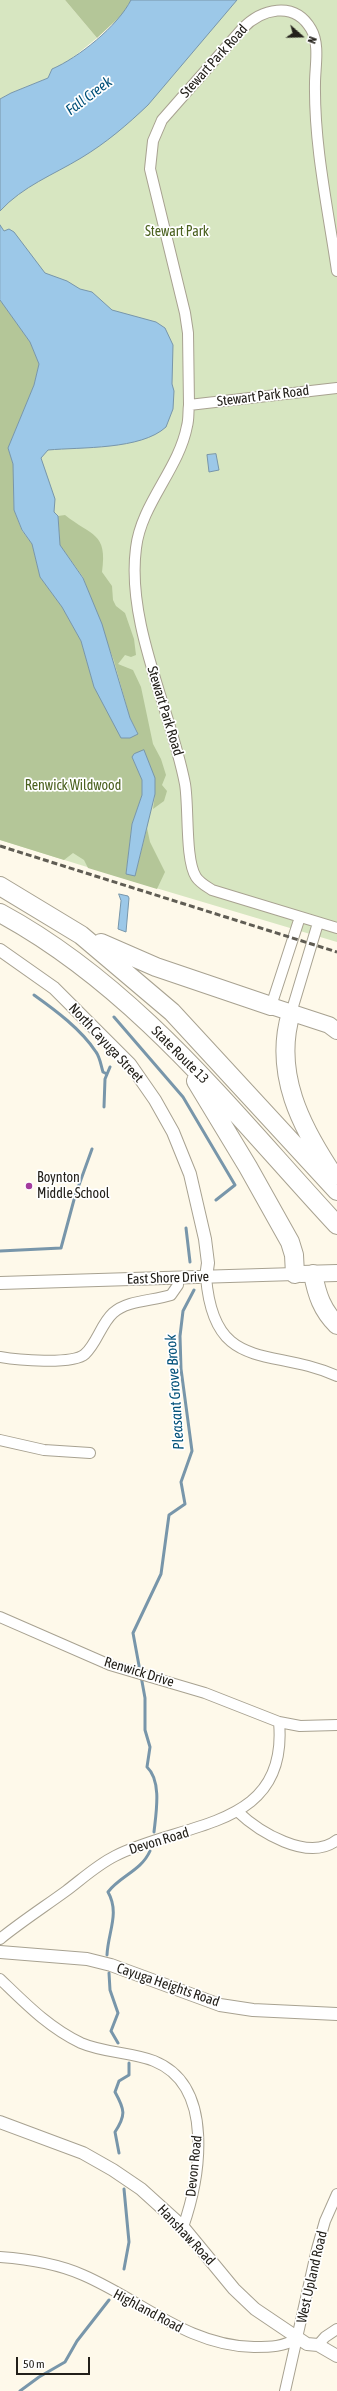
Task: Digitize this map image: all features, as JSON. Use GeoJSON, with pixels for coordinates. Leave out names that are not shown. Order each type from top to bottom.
{"type":"FeatureCollection","features":[{"type":"Feature","properties":{"kind":"highway","name":"State Route 13"},"geometry":{"type":"LineString","coordinates":[[0,886],[81,935],[172,1012],[337,1191]]}},
{"type":"Feature","properties":{"kind":"highway","name":"State Route 13"},"geometry":{"type":"LineString","coordinates":[[0,913],[40,936],[140,1015],[220,1094],[337,1225]]}},
{"type":"Feature","properties":{"kind":"highway"},"geometry":{"type":"LineString","coordinates":[[81,935],[156,967],[271,1006]]}},
{"type":"Feature","properties":{"kind":"highway"},"geometry":{"type":"LineString","coordinates":[[291,1012],[285,1049],[288,1086],[307,1133],[337,1180]]}},
{"type":"Feature","properties":{"kind":"highway"},"geometry":{"type":"LineString","coordinates":[[175,1049],[237,1148],[290,1242],[295,1274]]}},
{"type":"Feature","properties":{"kind":"highway"},"geometry":{"type":"LineString","coordinates":[[314,1274],[317,1294],[323,1308],[337,1325]]}},
{"type":"Feature","properties":{"kind":"main road"},"geometry":{"type":"LineString","coordinates":[[271,1006],[328,1025],[337,1031]]}},
{"type":"Feature","properties":{"kind":"main road","name":"East Shore Drive"},"geometry":{"type":"LineString","coordinates":[[295,1274],[337,1273]]}},
{"type":"Feature","properties":{"kind":"street","name":"Stewart Park Road"},"geometry":{"type":"LineString","coordinates":[[337,271],[318,138],[315,99],[315,40],[312,30],[296,14],[276,9],[267,11],[250,21],[232,40],[162,120],[153,141],[150,169],[185,313],[188,333],[189,405],[187,426],[181,446],[140,531],[136,547],[134,569],[138,607],[150,660],[185,785],[190,862],[195,876],[212,890],[337,928]]}},
{"type":"Feature","properties":{"kind":"street","name":"Stewart Park Road"},"geometry":{"type":"LineString","coordinates":[[189,405],[337,388]]}},
{"type":"Feature","properties":{"kind":"street"},"geometry":{"type":"LineString","coordinates":[[271,1006],[300,917]]}},
{"type":"Feature","properties":{"kind":"street"},"geometry":{"type":"LineString","coordinates":[[291,1012],[318,923]]}},
{"type":"Feature","properties":{"kind":"street","name":"North Cayuga Street"},"geometry":{"type":"LineString","coordinates":[[0,950],[54,988],[130,1064],[152,1094],[173,1132],[190,1174],[205,1239],[208,1263],[206,1277]]}},
{"type":"Feature","properties":{"kind":"street","name":"East Shore Drive"},"geometry":{"type":"LineString","coordinates":[[0,1283],[295,1274]]}},
{"type":"Feature","properties":{"kind":"street"},"geometry":{"type":"LineString","coordinates":[[206,1277],[212,1314],[226,1337],[235,1345],[252,1354],[305,1366],[337,1376]]}},
{"type":"Feature","properties":{"kind":"street"},"geometry":{"type":"LineString","coordinates":[[0,1356],[64,1360],[84,1355],[94,1344],[112,1314],[123,1307],[171,1295],[178,1285],[178,1278]]}},
{"type":"Feature","properties":{"kind":"street"},"geometry":{"type":"LineString","coordinates":[[0,1440],[44,1450],[90,1453]]}},
{"type":"Feature","properties":{"kind":"street","name":"Renwick Drive"},"geometry":{"type":"LineString","coordinates":[[0,1617],[126,1670],[205,1693],[279,1722],[305,1726],[337,1725]]}},
{"type":"Feature","properties":{"kind":"street","name":"Devon Road"},"geometry":{"type":"LineString","coordinates":[[0,1939],[114,1856],[134,1848],[194,1830],[237,1810],[265,1788],[275,1772],[280,1747],[279,1722]]}},
{"type":"Feature","properties":{"kind":"street"},"geometry":{"type":"LineString","coordinates":[[237,1810],[260,1829],[281,1841],[321,1847],[337,1840]]}},
{"type":"Feature","properties":{"kind":"street","name":"Cayuga Heights Road"},"geometry":{"type":"LineString","coordinates":[[0,1952],[87,1959],[111,1965],[220,2004],[253,2010],[337,2014]]}},
{"type":"Feature","properties":{"kind":"street","name":"Devon Road"},"geometry":{"type":"LineString","coordinates":[[0,1979],[39,2016],[67,2036],[98,2049],[155,2062],[168,2069],[184,2084],[191,2096],[198,2124],[195,2179],[183,2227]]}},
{"type":"Feature","properties":{"kind":"street","name":"Hanshaw Road"},"geometry":{"type":"LineString","coordinates":[[0,2122],[82,2153],[113,2170],[141,2189],[183,2227],[241,2296],[298,2338],[308,2344],[318,2345],[337,2356]]}},
{"type":"Feature","properties":{"kind":"street","name":"West Upland Road"},"geometry":{"type":"LineString","coordinates":[[285,2391],[317,2249],[325,2221],[337,2194]]}},
{"type":"Feature","properties":{"kind":"street","name":"Highland Road"},"geometry":{"type":"LineString","coordinates":[[0,2257],[50,2263],[83,2275],[170,2323],[219,2344],[239,2347],[277,2347],[298,2338]]}},
{"type":"Feature","properties":{"kind":"street"},"geometry":{"type":"LineString","coordinates":[[318,2345],[325,2337],[337,2329]]}},
{"type":"Feature","properties":{"kind":"green space"},"geometry":{"type":"Polygon","coordinates":[[[0,0],[65,0],[97,38],[66,63],[52,69],[48,78],[0,99],[0,0]]]}},
{"type":"Feature","properties":{"kind":"green space"},"geometry":{"type":"Polygon","coordinates":[[[65,0],[131,0],[124,13],[97,38],[65,0]]]}},
{"type":"Feature","properties":{"kind":"green space","name":"Stewart Park"},"geometry":{"type":"Polygon","coordinates":[[[180,0],[337,0],[337,942],[0,840],[0,158],[180,0]]]}},
{"type":"Feature","properties":{"kind":"green space","name":"Renwick Wildwood"},"geometry":{"type":"Polygon","coordinates":[[[0,300],[30,342],[39,364],[34,385],[8,448],[13,464],[14,510],[22,531],[32,544],[40,577],[62,607],[81,641],[94,687],[138,733],[130,718],[114,661],[83,577],[60,545],[58,516],[65,515],[96,536],[100,542],[103,559],[102,572],[112,586],[113,600],[116,606],[125,613],[134,639],[136,655],[131,657],[125,655],[118,664],[133,670],[141,687],[153,744],[161,759],[166,775],[162,785],[167,791],[164,801],[153,809],[155,794],[132,757],[142,780],[142,795],[132,824],[126,873],[135,876],[147,828],[150,842],[165,872],[157,889],[88,868],[84,860],[73,853],[64,860],[0,840],[0,300]]]}},
{"type":"Feature","properties":{"kind":"water","name":"Fall Creek"},"geometry":{"type":"Polygon","coordinates":[[[131,0],[237,0],[148,105],[132,120],[108,140],[90,152],[28,188],[9,202],[0,211],[0,99],[48,78],[52,69],[85,49],[107,30],[125,10],[131,0]]]}},
{"type":"Feature","properties":{"kind":"water"},"geometry":{"type":"Polygon","coordinates":[[[0,225],[4,231],[9,229],[14,232],[45,273],[67,281],[80,289],[92,292],[112,310],[156,322],[165,328],[173,345],[173,409],[166,427],[142,440],[126,444],[48,450],[41,458],[55,499],[54,512],[58,516],[60,545],[83,578],[102,624],[130,718],[138,734],[130,738],[121,738],[94,687],[81,641],[62,607],[40,577],[32,544],[22,530],[14,510],[13,464],[8,448],[34,385],[39,364],[30,342],[0,300],[0,225]]]}},
{"type":"Feature","properties":{"kind":"water"},"geometry":{"type":"Polygon","coordinates":[[[216,454],[219,470],[209,472],[207,455],[216,454]]]}},
{"type":"Feature","properties":{"kind":"water"},"geometry":{"type":"Polygon","coordinates":[[[144,750],[155,778],[155,794],[135,876],[126,874],[132,824],[142,795],[142,780],[132,757],[134,754],[144,750]]]}},
{"type":"Feature","properties":{"kind":"water"},"geometry":{"type":"Polygon","coordinates":[[[119,894],[128,896],[129,898],[126,932],[118,929],[121,901],[119,894]]]}},
{"type":"Feature","properties":{"kind":"waterway"},"geometry":{"type":"LineString","coordinates":[[34,995],[59,1014],[83,1036],[97,1054],[103,1072],[107,1074]]}},
{"type":"Feature","properties":{"kind":"waterway"},"geometry":{"type":"LineString","coordinates":[[114,1017],[183,1097],[235,1185],[216,1200]]}},
{"type":"Feature","properties":{"kind":"waterway"},"geometry":{"type":"LineString","coordinates":[[104,1107],[105,1079],[110,1067]]}},
{"type":"Feature","properties":{"kind":"waterway"},"geometry":{"type":"LineString","coordinates":[[0,1251],[61,1248],[75,1196],[92,1149]]}},
{"type":"Feature","properties":{"kind":"waterway","name":"Pleasant Grove Brook"},"geometry":{"type":"LineString","coordinates":[[186,1228],[190,1262]]}},
{"type":"Feature","properties":{"kind":"waterway","name":"Pleasant Grove Brook"},"geometry":{"type":"LineString","coordinates":[[140,1671],[133,1633],[161,1574],[169,1515],[185,1504],[181,1482],[192,1451],[181,1369],[180,1336],[183,1311],[194,1290]]}},
{"type":"Feature","properties":{"kind":"waterway","name":"Pleasant Grove Brook"},"geometry":{"type":"LineString","coordinates":[[141,1676],[145,1698],[145,1730],[150,1747],[147,1767],[155,1780],[157,1798],[154,1832]]}},
{"type":"Feature","properties":{"kind":"waterway","name":"Pleasant Grove Brook"},"geometry":{"type":"LineString","coordinates":[[107,1955],[113,1915],[113,1907],[108,1892],[113,1886],[136,1869],[150,1851]]}},
{"type":"Feature","properties":{"kind":"waterway","name":"Pleasant Grove Brook"},"geometry":{"type":"LineString","coordinates":[[109,1973],[110,1990],[118,2013],[111,2031],[118,2043]]}},
{"type":"Feature","properties":{"kind":"waterway","name":"Pleasant Grove Brook"},"geometry":{"type":"LineString","coordinates":[[119,2153],[115,2132],[121,2121],[123,2112],[121,2103],[115,2092],[119,2081],[129,2075],[129,2063]]}},
{"type":"Feature","properties":{"kind":"waterway","name":"Pleasant Grove Brook"},"geometry":{"type":"LineString","coordinates":[[124,2189],[129,2242],[124,2269]]}},
{"type":"Feature","properties":{"kind":"waterway","name":"Pleasant Grove Brook"},"geometry":{"type":"LineString","coordinates":[[20,2391],[39,2377],[65,2362],[77,2341],[109,2300]]}},
{"type":"Feature","properties":{"kind":"railway"},"geometry":{"type":"LineString","coordinates":[[0,846],[337,952]]}},
{"type":"Feature","properties":{"kind":"place","name":"Boynton Middle School"},"geometry":{"type":"Point","coordinates":[29,1186]}}]}
